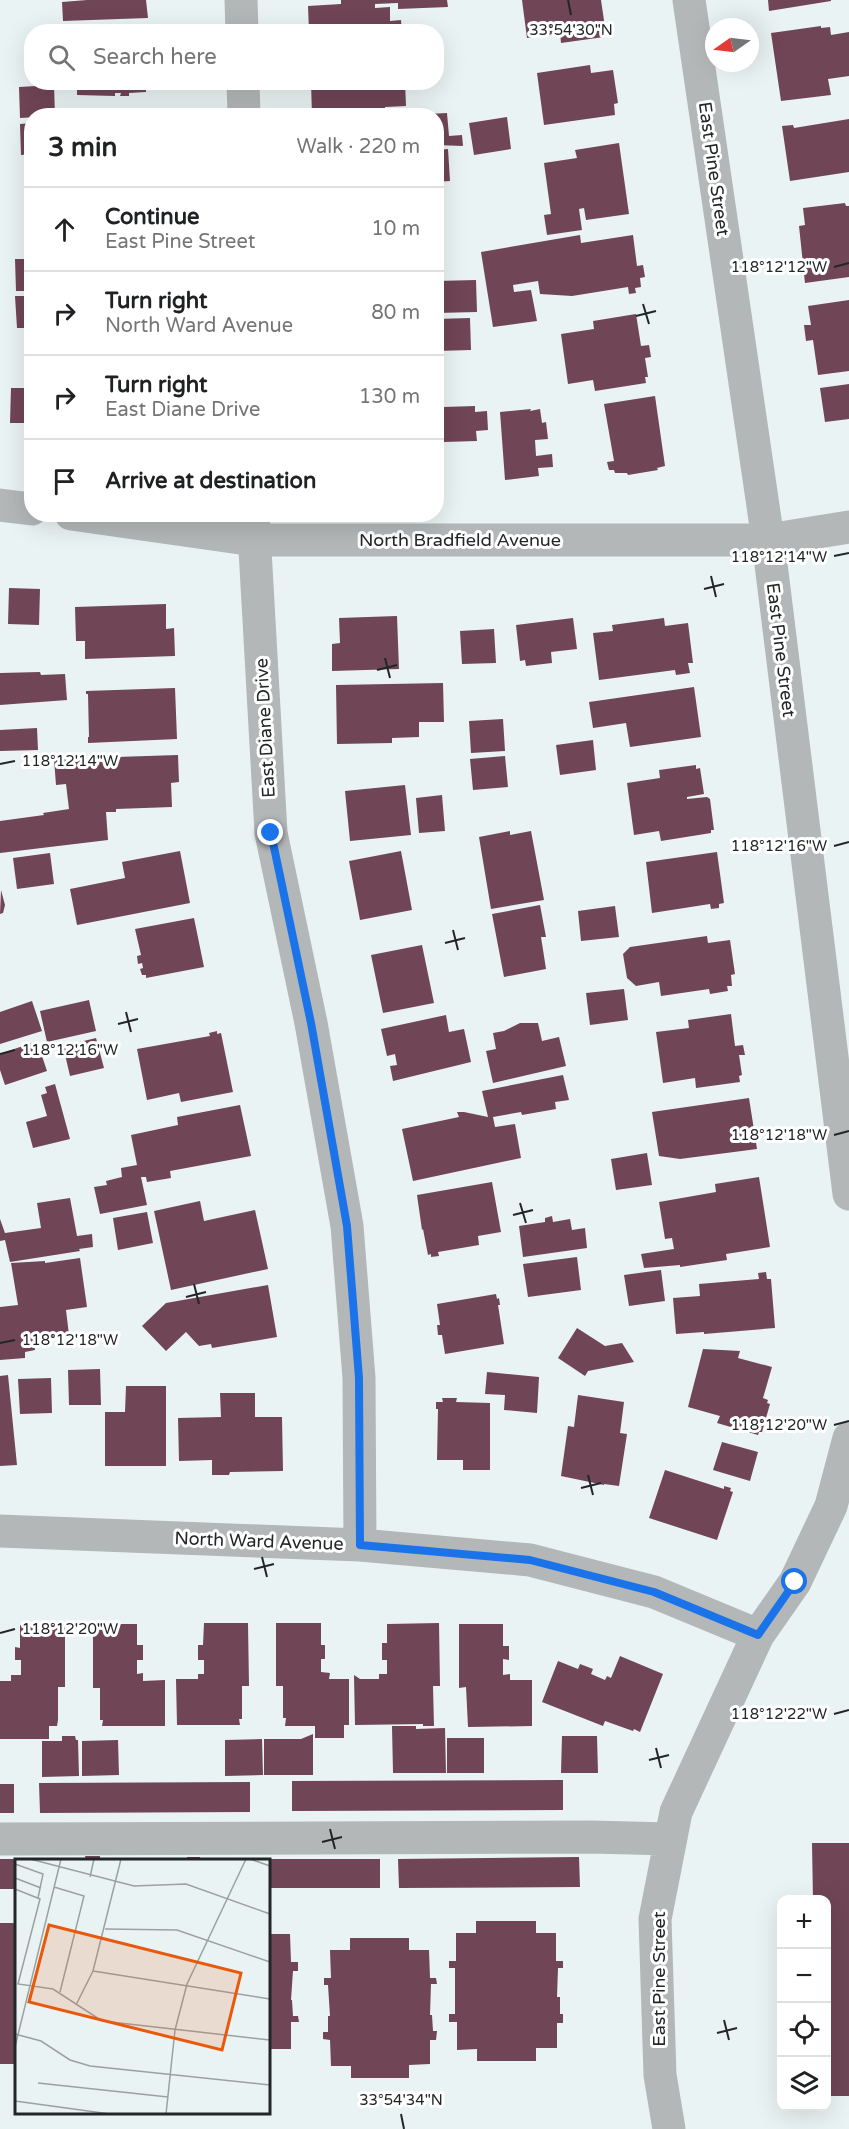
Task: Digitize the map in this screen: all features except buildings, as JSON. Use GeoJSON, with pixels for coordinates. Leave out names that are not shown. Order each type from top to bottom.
{"type":"FeatureCollection","features":[{"type":"Feature","properties":{"kind":"street"},"geometry":{"type":"LineString","coordinates":[[241,0],[242,24]]}},
{"type":"Feature","properties":{"kind":"street","name":"East Pine Street"},"geometry":{"type":"LineString","coordinates":[[689,0],[768,540],[849,1194]]}},
{"type":"Feature","properties":{"kind":"street"},"geometry":{"type":"LineString","coordinates":[[243,90],[244,108]]}},
{"type":"Feature","properties":{"kind":"street"},"geometry":{"type":"LineString","coordinates":[[0,505],[24,508]]}},
{"type":"Feature","properties":{"kind":"street","name":"North Bradfield Avenue"},"geometry":{"type":"LineString","coordinates":[[184,522],[254,527],[768,540],[849,527]]}},
{"type":"Feature","properties":{"kind":"street","name":"East Diane Drive"},"geometry":{"type":"LineString","coordinates":[[254,527],[271,833],[311,1023],[347,1226],[359,1378],[360,1545]]}},
{"type":"Feature","properties":{"kind":"street","name":"East Pine Street"},"geometry":{"type":"LineString","coordinates":[[669,2129],[660,2075],[655,1919],[676,1812],[758,1635],[795,1582],[831,1506],[849,1438]]}},
{"type":"Feature","properties":{"kind":"street","name":"North Ward Avenue"},"geometry":{"type":"LineString","coordinates":[[0,1531],[360,1545],[530,1560],[654,1592],[758,1635]]}},
{"type":"Feature","properties":{"kind":"street"},"geometry":{"type":"LineString","coordinates":[[0,1839],[579,1837],[670,1839]]}},
{"type":"Feature","properties":{"kind":"route"},"geometry":{"type":"LineString","coordinates":[[271,833],[311,1023],[347,1226],[359,1378],[360,1545],[530,1560],[654,1592],[758,1635],[795,1582]]}}]}
